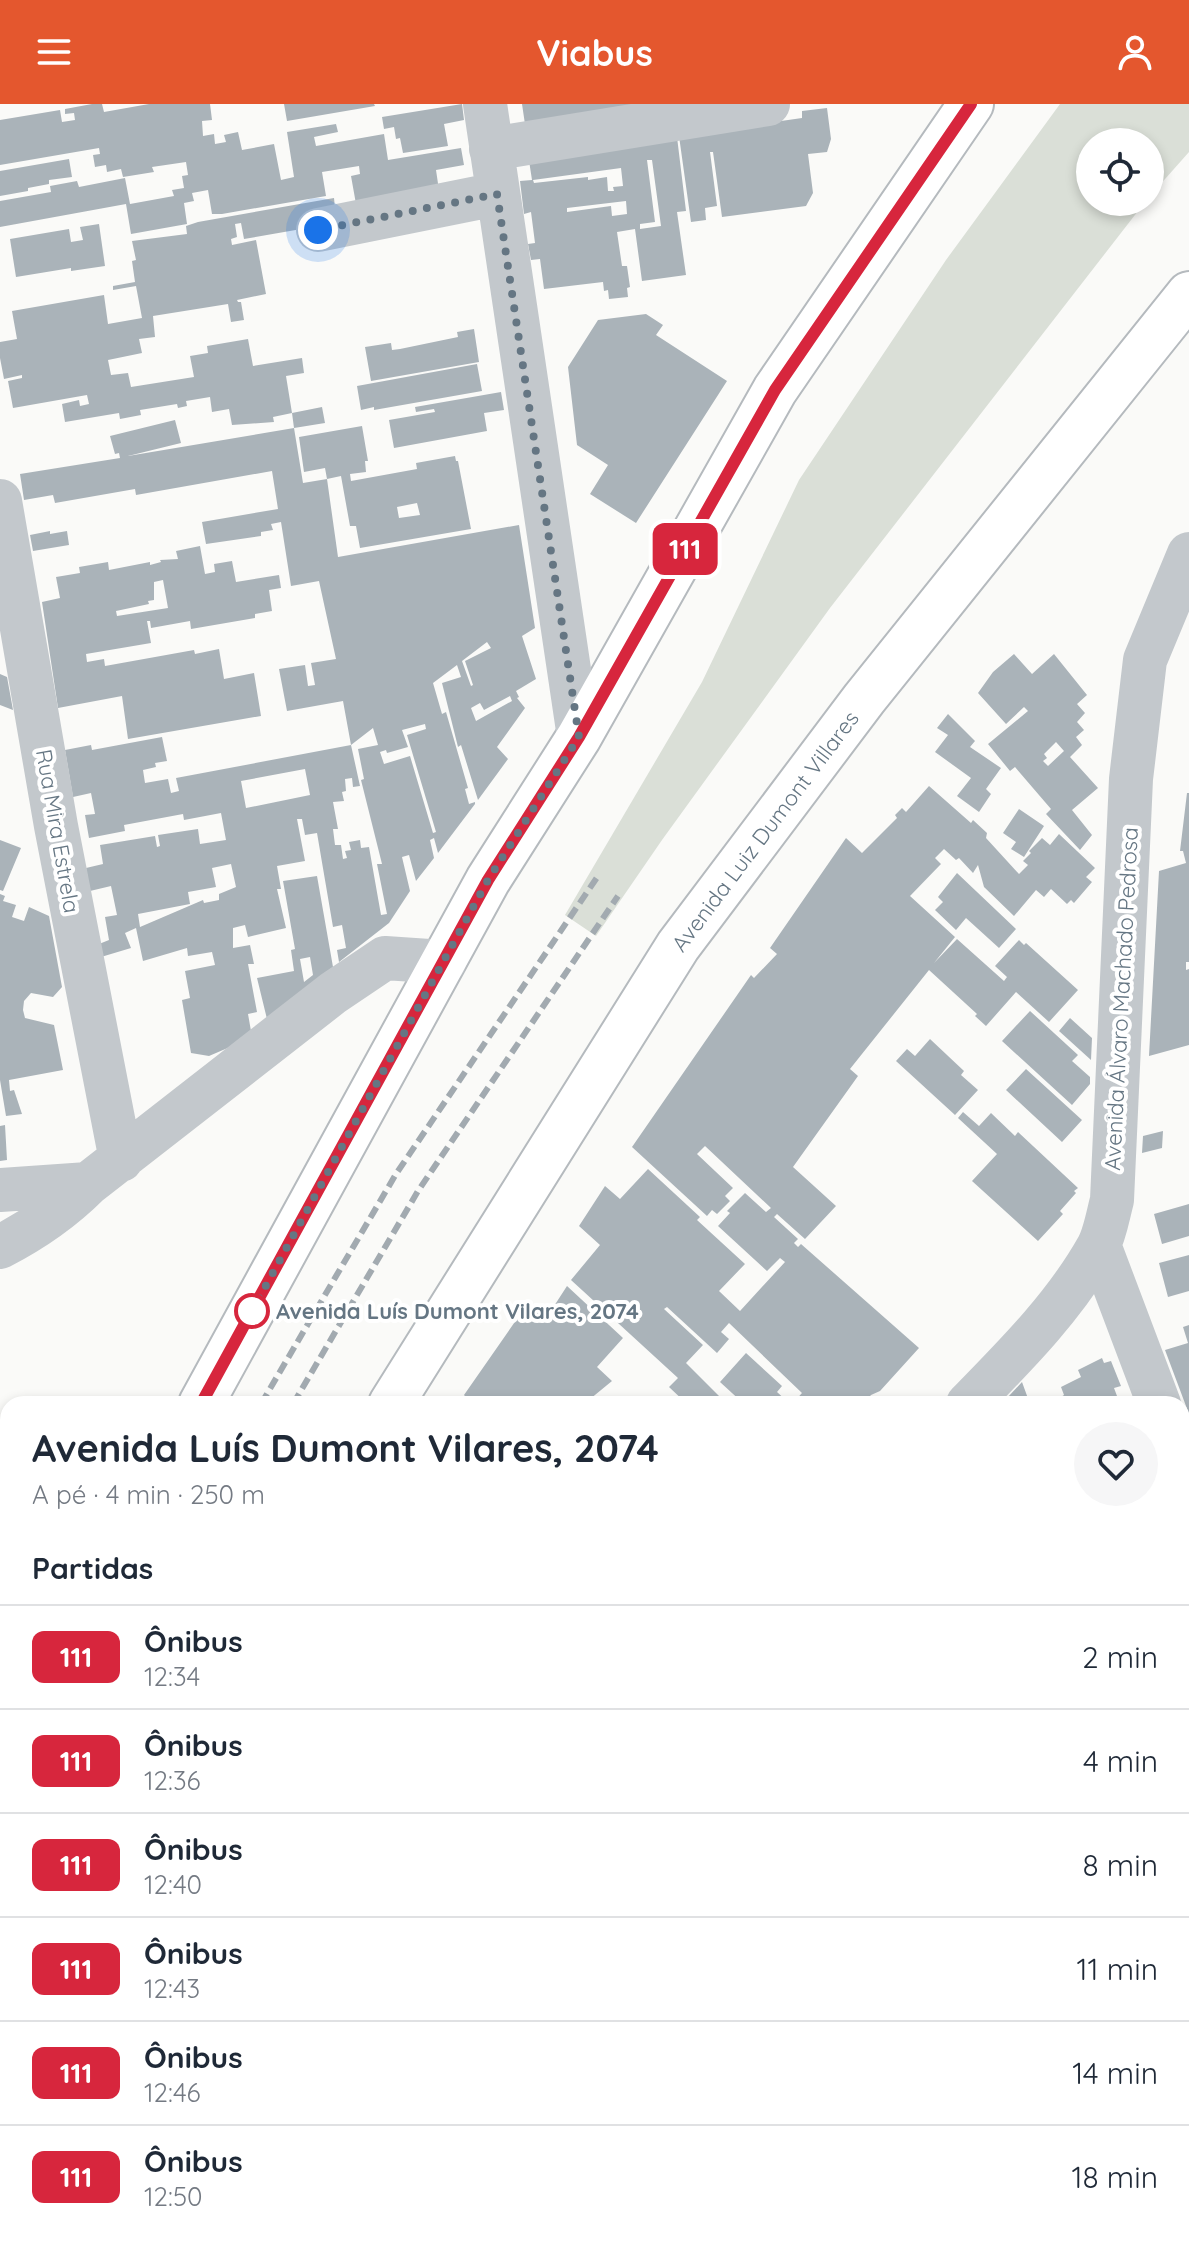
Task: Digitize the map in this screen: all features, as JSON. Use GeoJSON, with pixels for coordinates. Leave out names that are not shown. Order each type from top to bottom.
{"type":"FeatureCollection","features":[{"type":"Feature","properties":{"kind":"main road"},"geometry":{"type":"LineString","coordinates":[[205,1396],[488,880],[579,737],[775,390],[971,104]]}},
{"type":"Feature","properties":{"kind":"main road","name":"Avenida Luiz Dumont Villares"},"geometry":{"type":"LineString","coordinates":[[396,1396],[678,946],[864,699],[1189,294]]}},
{"type":"Feature","properties":{"kind":"street"},"geometry":{"type":"LineString","coordinates":[[485,104],[579,737]]}},
{"type":"Feature","properties":{"kind":"street"},"geometry":{"type":"LineString","coordinates":[[491,149],[768,104]]}},
{"type":"Feature","properties":{"kind":"street"},"geometry":{"type":"LineString","coordinates":[[318,230],[497,194]]}},
{"type":"Feature","properties":{"kind":"street","name":"Rua Mira Estrela"},"geometry":{"type":"LineString","coordinates":[[0,501],[56,826],[105,1172]]}},
{"type":"Feature","properties":{"kind":"street","name":"Avenida Álvaro Machado Pedrosa"},"geometry":{"type":"LineString","coordinates":[[976,1396],[1014,1358],[1057,1305],[1099,1245],[1112,1200],[1131,779],[1145,660],[1189,554]]}},
{"type":"Feature","properties":{"kind":"street"},"geometry":{"type":"LineString","coordinates":[[0,1247],[29,1232],[333,993],[385,958],[444,962]]}},
{"type":"Feature","properties":{"kind":"street"},"geometry":{"type":"LineString","coordinates":[[0,1190],[105,1172]]}},
{"type":"Feature","properties":{"kind":"street"},"geometry":{"type":"LineString","coordinates":[[1099,1245],[1156,1396]]}},
{"type":"Feature","properties":{"kind":"shaded area"},"geometry":{"type":"Polygon","coordinates":[[[1060,104],[1189,104],[1189,152],[1164,180],[1164,128],[1076,128],[1076,216],[1134,216],[830,608],[596,936],[565,915],[702,682],[799,480],[946,260],[1060,104]]]}},
{"type":"Feature","properties":{"kind":"building"},"geometry":{"type":"Polygon","coordinates":[[[102,104],[104,112],[149,104],[210,104],[212,120],[202,121],[203,136],[214,134],[215,144],[226,142],[224,135],[238,132],[242,150],[274,144],[281,180],[294,177],[287,132],[336,124],[338,132],[314,137],[316,146],[384,134],[388,160],[461,148],[464,165],[436,170],[440,197],[356,204],[351,176],[360,174],[359,166],[322,172],[326,196],[222,214],[212,214],[208,190],[192,193],[194,201],[184,203],[187,224],[131,234],[126,204],[0,227],[0,201],[51,192],[50,186],[77,181],[79,187],[125,178],[130,204],[174,196],[172,190],[184,188],[182,176],[188,175],[186,162],[152,167],[154,172],[123,177],[121,169],[107,172],[106,165],[95,167],[93,155],[100,154],[99,148],[0,165],[0,120],[60,110],[62,122],[75,120],[74,113],[65,114],[65,109],[102,104]]]}},
{"type":"Feature","properties":{"kind":"building"},"geometry":{"type":"Polygon","coordinates":[[[284,104],[374,104],[375,106],[287,121],[284,104]]]}},
{"type":"Feature","properties":{"kind":"building"},"geometry":{"type":"Polygon","coordinates":[[[462,104],[464,120],[444,124],[448,146],[403,153],[394,127],[384,129],[382,117],[462,104]]]}},
{"type":"Feature","properties":{"kind":"building"},"geometry":{"type":"Polygon","coordinates":[[[522,104],[666,104],[526,131],[522,104]]]}},
{"type":"Feature","properties":{"kind":"building"},"geometry":{"type":"Polygon","coordinates":[[[827,108],[831,139],[827,152],[808,154],[813,193],[806,206],[722,217],[713,152],[710,152],[717,206],[705,208],[706,220],[691,222],[679,136],[802,118],[802,111],[827,108]]]}},
{"type":"Feature","properties":{"kind":"building"},"geometry":{"type":"Polygon","coordinates":[[[677,137],[686,211],[677,212],[686,275],[642,281],[635,229],[617,232],[622,266],[627,266],[628,297],[609,299],[603,282],[544,289],[540,259],[531,260],[528,244],[535,243],[531,212],[524,214],[520,181],[532,180],[528,154],[677,137]],[[647,160],[655,222],[640,224],[640,229],[661,226],[652,160],[647,160]],[[621,168],[533,180],[534,183],[607,177],[608,191],[614,191],[613,187],[623,186],[621,168]],[[626,201],[567,208],[567,212],[611,206],[612,216],[627,214],[626,201]]]}},
{"type":"Feature","properties":{"kind":"building"},"geometry":{"type":"Polygon","coordinates":[[[69,159],[72,177],[49,180],[49,184],[28,188],[28,191],[0,196],[0,171],[69,159]]]}},
{"type":"Feature","properties":{"kind":"building"},"geometry":{"type":"Polygon","coordinates":[[[334,198],[335,208],[330,224],[244,239],[241,223],[235,224],[237,237],[231,239],[232,245],[256,240],[266,294],[237,300],[241,302],[244,320],[231,322],[228,304],[153,316],[155,337],[139,339],[142,353],[108,360],[111,375],[128,373],[131,387],[194,377],[190,356],[208,353],[207,346],[248,339],[253,366],[302,358],[304,373],[286,376],[292,413],[273,417],[274,422],[232,425],[229,409],[212,412],[210,397],[186,401],[187,406],[178,408],[177,404],[140,410],[141,415],[120,419],[119,413],[65,422],[62,404],[79,400],[80,406],[89,404],[87,395],[13,408],[8,381],[22,378],[22,375],[4,379],[0,358],[0,342],[17,339],[12,311],[104,295],[108,324],[142,318],[136,286],[113,290],[113,286],[135,282],[132,261],[136,260],[132,241],[187,234],[186,226],[198,222],[334,198]]]}},
{"type":"Feature","properties":{"kind":"building"},"geometry":{"type":"Polygon","coordinates":[[[99,224],[105,266],[16,277],[10,239],[69,229],[71,242],[83,240],[80,227],[99,224]]]}},
{"type":"Feature","properties":{"kind":"building"},"geometry":{"type":"Polygon","coordinates":[[[646,314],[663,325],[656,335],[727,381],[636,523],[590,494],[608,465],[577,445],[568,367],[598,320],[646,314]]]}},
{"type":"Feature","properties":{"kind":"building"},"geometry":{"type":"Polygon","coordinates":[[[474,329],[479,362],[371,381],[365,347],[391,343],[392,350],[400,349],[458,337],[457,332],[474,329]]]}},
{"type":"Feature","properties":{"kind":"building"},"geometry":{"type":"Polygon","coordinates":[[[477,364],[482,391],[361,410],[357,386],[477,364]]]}},
{"type":"Feature","properties":{"kind":"building"},"geometry":{"type":"Polygon","coordinates":[[[501,392],[504,410],[484,413],[487,431],[394,448],[389,420],[435,412],[434,409],[416,412],[415,407],[501,392]]]}},
{"type":"Feature","properties":{"kind":"building"},"geometry":{"type":"Polygon","coordinates":[[[322,407],[325,423],[294,428],[292,413],[322,407]]]}},
{"type":"Feature","properties":{"kind":"building"},"geometry":{"type":"Polygon","coordinates":[[[175,420],[181,443],[128,456],[294,428],[303,483],[327,479],[338,557],[519,525],[535,628],[522,636],[536,679],[516,691],[525,708],[497,747],[508,759],[478,800],[461,745],[458,747],[442,683],[461,677],[457,665],[433,683],[442,714],[446,712],[468,788],[465,789],[469,804],[475,804],[438,853],[434,838],[430,840],[434,858],[416,881],[409,855],[402,857],[410,891],[389,923],[339,962],[337,950],[346,948],[342,925],[333,927],[317,833],[305,835],[302,819],[297,819],[305,861],[277,866],[281,889],[277,889],[286,928],[248,937],[245,925],[233,928],[233,948],[250,945],[254,964],[248,964],[257,1012],[248,1014],[251,1031],[230,1047],[209,1056],[191,1053],[182,1000],[190,998],[185,971],[215,965],[212,952],[188,956],[187,948],[143,961],[136,928],[125,933],[131,948],[101,957],[99,944],[109,940],[105,917],[117,915],[111,886],[90,891],[86,868],[103,864],[100,845],[155,836],[157,847],[160,846],[158,835],[198,829],[200,844],[226,840],[221,813],[184,820],[183,814],[124,825],[125,831],[89,838],[85,815],[95,814],[91,793],[73,797],[65,750],[91,745],[92,750],[162,737],[167,761],[143,770],[145,783],[168,779],[171,793],[179,791],[176,778],[351,745],[343,701],[287,711],[279,669],[305,665],[308,686],[315,685],[311,663],[336,659],[319,581],[291,586],[281,522],[271,524],[273,530],[261,532],[261,536],[206,544],[202,522],[278,509],[272,471],[136,495],[135,489],[55,503],[53,495],[24,500],[20,474],[120,458],[119,453],[115,454],[110,436],[175,420]],[[487,642],[462,661],[471,686],[465,661],[491,648],[487,642]],[[510,696],[484,710],[480,703],[471,708],[476,721],[512,701],[510,696]],[[425,724],[402,730],[408,747],[380,752],[384,764],[410,756],[433,833],[436,832],[407,735],[426,729],[425,724]],[[373,728],[351,745],[360,786],[353,787],[352,778],[345,779],[346,791],[342,792],[344,801],[333,802],[338,829],[333,829],[335,845],[341,845],[343,859],[347,858],[345,851],[351,850],[349,842],[360,840],[361,848],[369,847],[381,915],[387,914],[377,864],[382,864],[361,780],[364,779],[358,749],[378,745],[373,728]],[[305,769],[241,781],[246,808],[310,795],[305,769]],[[231,864],[212,868],[216,887],[188,892],[190,904],[138,914],[140,927],[203,900],[204,903],[219,900],[219,894],[236,887],[231,864]]]}},
{"type":"Feature","properties":{"kind":"building"},"geometry":{"type":"Polygon","coordinates":[[[362,426],[368,461],[365,461],[366,472],[350,474],[351,481],[417,469],[416,463],[455,456],[471,529],[360,548],[356,526],[350,526],[341,476],[327,479],[325,468],[304,472],[299,437],[362,426]],[[417,503],[397,507],[399,518],[420,515],[417,503]]]}},
{"type":"Feature","properties":{"kind":"building"},"geometry":{"type":"Polygon","coordinates":[[[50,531],[50,534],[67,531],[69,545],[33,551],[30,535],[50,531]]]}},
{"type":"Feature","properties":{"kind":"building"},"geometry":{"type":"Polygon","coordinates":[[[200,546],[205,574],[215,572],[214,564],[232,561],[236,582],[279,575],[281,588],[269,590],[272,611],[255,614],[255,618],[191,629],[190,621],[151,628],[150,621],[147,621],[151,643],[86,654],[87,662],[104,659],[105,666],[194,650],[195,654],[219,649],[224,679],[254,673],[261,716],[128,739],[122,696],[58,708],[42,602],[60,598],[56,577],[80,573],[79,567],[108,562],[109,570],[178,559],[176,551],[200,546]],[[163,580],[154,582],[154,600],[148,601],[149,604],[116,611],[117,616],[168,608],[163,580]]]}},
{"type":"Feature","properties":{"kind":"building"},"geometry":{"type":"Polygon","coordinates":[[[1014,654],[1032,674],[1054,654],[1087,695],[1077,704],[1085,713],[1077,722],[1084,730],[1076,737],[1082,745],[1070,757],[1098,788],[1072,810],[1092,835],[1080,850],[1046,814],[1051,809],[1015,767],[1010,771],[988,744],[1028,711],[1024,707],[1006,724],[978,693],[993,672],[1014,654]],[[1056,742],[1044,754],[1047,758],[1043,761],[1048,766],[1064,751],[1056,742]]]}},
{"type":"Feature","properties":{"kind":"building"},"geometry":{"type":"Polygon","coordinates":[[[0,674],[7,677],[13,710],[0,705],[0,674]]]}},
{"type":"Feature","properties":{"kind":"building"},"geometry":{"type":"Polygon","coordinates":[[[948,714],[975,741],[970,747],[1001,768],[986,789],[991,794],[979,812],[957,796],[971,778],[935,752],[948,735],[937,728],[948,714]]]}},
{"type":"Feature","properties":{"kind":"building"},"geometry":{"type":"Polygon","coordinates":[[[929,786],[987,833],[986,838],[1019,874],[1028,865],[1023,861],[1031,853],[1029,851],[1042,838],[1050,845],[1059,834],[1095,868],[1086,877],[1092,882],[1074,903],[1071,900],[1067,904],[1051,889],[1044,897],[1036,890],[1014,916],[984,887],[978,865],[973,873],[959,858],[956,860],[944,849],[935,858],[941,864],[910,896],[955,937],[934,963],[957,939],[1004,981],[1007,977],[995,966],[1019,940],[1078,990],[1049,1022],[1016,992],[986,1026],[929,970],[850,1069],[858,1076],[793,1167],[836,1206],[805,1239],[777,1214],[774,1217],[798,1239],[794,1243],[798,1247],[801,1244],[919,1348],[880,1391],[870,1396],[799,1396],[802,1393],[729,1323],[721,1332],[729,1339],[717,1353],[667,1307],[664,1309],[703,1345],[686,1363],[719,1396],[679,1396],[669,1387],[678,1378],[571,1280],[600,1245],[579,1226],[605,1186],[620,1199],[648,1169],[745,1264],[719,1291],[740,1311],[785,1262],[780,1258],[767,1271],[718,1226],[730,1213],[727,1211],[745,1193],[766,1212],[771,1208],[705,1146],[697,1154],[733,1188],[725,1196],[730,1201],[717,1214],[712,1210],[707,1216],[632,1147],[751,975],[754,978],[777,954],[770,948],[846,838],[862,853],[897,818],[895,815],[902,808],[906,812],[929,786]]]}},
{"type":"Feature","properties":{"kind":"building"},"geometry":{"type":"Polygon","coordinates":[[[1187,793],[1189,962],[1186,962],[1186,970],[1189,969],[1189,1045],[1149,1056],[1159,871],[1186,863],[1183,851],[1180,851],[1187,793]]]}},
{"type":"Feature","properties":{"kind":"building"},"geometry":{"type":"Polygon","coordinates":[[[1019,809],[1044,826],[1024,857],[1011,849],[1016,842],[1003,833],[1019,809]]]}},
{"type":"Feature","properties":{"kind":"building"},"geometry":{"type":"Polygon","coordinates":[[[0,840],[21,848],[3,891],[0,890],[0,840]]]}},
{"type":"Feature","properties":{"kind":"building"},"geometry":{"type":"Polygon","coordinates":[[[957,873],[1016,929],[999,948],[966,918],[956,930],[935,910],[943,902],[938,897],[957,873]]]}},
{"type":"Feature","properties":{"kind":"building"},"geometry":{"type":"Polygon","coordinates":[[[317,876],[333,967],[267,1019],[257,978],[294,971],[291,950],[295,949],[283,881],[317,876]],[[310,957],[300,959],[304,982],[313,975],[310,957]]]}},
{"type":"Feature","properties":{"kind":"building"},"geometry":{"type":"Polygon","coordinates":[[[0,894],[5,896],[3,901],[16,905],[12,917],[24,921],[29,907],[49,916],[62,987],[53,997],[31,993],[24,1001],[23,1010],[25,1018],[54,1025],[63,1070],[9,1080],[10,1091],[14,1090],[22,1114],[6,1116],[0,1080],[0,894]]]}},
{"type":"Feature","properties":{"kind":"building"},"geometry":{"type":"Polygon","coordinates":[[[1030,1011],[1078,1055],[1072,1061],[1090,1077],[1090,1084],[1072,1105],[1002,1041],[1030,1011]]]}},
{"type":"Feature","properties":{"kind":"building"},"geometry":{"type":"Polygon","coordinates":[[[1070,1018],[1092,1038],[1091,1060],[1059,1031],[1070,1018]]]}},
{"type":"Feature","properties":{"kind":"building"},"geometry":{"type":"Polygon","coordinates":[[[930,1039],[964,1071],[961,1075],[978,1090],[955,1115],[896,1061],[907,1049],[915,1056],[930,1039]]]}},
{"type":"Feature","properties":{"kind":"building"},"geometry":{"type":"Polygon","coordinates":[[[1026,1069],[1082,1120],[1062,1142],[1006,1090],[1026,1069]]]}},
{"type":"Feature","properties":{"kind":"building"},"geometry":{"type":"Polygon","coordinates":[[[963,1112],[979,1126],[991,1113],[1015,1136],[1018,1132],[1078,1188],[1060,1211],[1063,1214],[1038,1241],[972,1181],[997,1154],[958,1118],[963,1112]]]}},
{"type":"Feature","properties":{"kind":"building"},"geometry":{"type":"Polygon","coordinates":[[[5,1125],[7,1160],[0,1161],[0,1126],[5,1125]]]}},
{"type":"Feature","properties":{"kind":"building"},"geometry":{"type":"Polygon","coordinates":[[[1163,1131],[1162,1148],[1142,1153],[1143,1136],[1163,1131]]]}},
{"type":"Feature","properties":{"kind":"building"},"geometry":{"type":"Polygon","coordinates":[[[1189,1204],[1189,1236],[1162,1244],[1154,1214],[1189,1204]]]}},
{"type":"Feature","properties":{"kind":"building"},"geometry":{"type":"Polygon","coordinates":[[[1189,1255],[1189,1291],[1168,1297],[1159,1263],[1189,1255]]]}},
{"type":"Feature","properties":{"kind":"building"},"geometry":{"type":"Polygon","coordinates":[[[567,1286],[623,1338],[597,1367],[612,1381],[594,1396],[465,1396],[528,1303],[545,1320],[567,1286]]]}},
{"type":"Feature","properties":{"kind":"building"},"geometry":{"type":"Polygon","coordinates":[[[1189,1325],[1189,1396],[1182,1396],[1165,1350],[1188,1343],[1183,1327],[1189,1325]]]}},
{"type":"Feature","properties":{"kind":"building"},"geometry":{"type":"Polygon","coordinates":[[[746,1353],[782,1386],[777,1392],[781,1396],[735,1396],[720,1382],[746,1353]]]}},
{"type":"Feature","properties":{"kind":"building"},"geometry":{"type":"Polygon","coordinates":[[[1102,1358],[1104,1363],[1111,1361],[1121,1386],[1114,1388],[1117,1396],[1062,1396],[1061,1387],[1081,1377],[1078,1370],[1102,1358]]]}},
{"type":"Feature","properties":{"kind":"building"},"geometry":{"type":"Polygon","coordinates":[[[1022,1382],[1027,1396],[1009,1396],[1022,1382]]]}},
{"type":"Feature","properties":{"kind":"railway"},"geometry":{"type":"LineString","coordinates":[[266,1396],[396,1174],[598,876]]}},
{"type":"Feature","properties":{"kind":"railway"},"geometry":{"type":"LineString","coordinates":[[298,1396],[418,1191],[618,896]]}},
{"type":"Feature","properties":{"kind":"bus line","name":"111"},"geometry":{"type":"LineString","coordinates":[[205,1396],[488,880],[579,737],[775,390],[971,104]]}},
{"type":"Feature","properties":{"kind":"place","name":"Avenida Luís Dumont Vilares, 2074"},"geometry":{"type":"Point","coordinates":[252,1311]}},
{"type":"Feature","properties":{"kind":"route"},"geometry":{"type":"LineString","coordinates":[[252,1311],[488,880],[579,737],[497,194],[318,230]]}}]}
